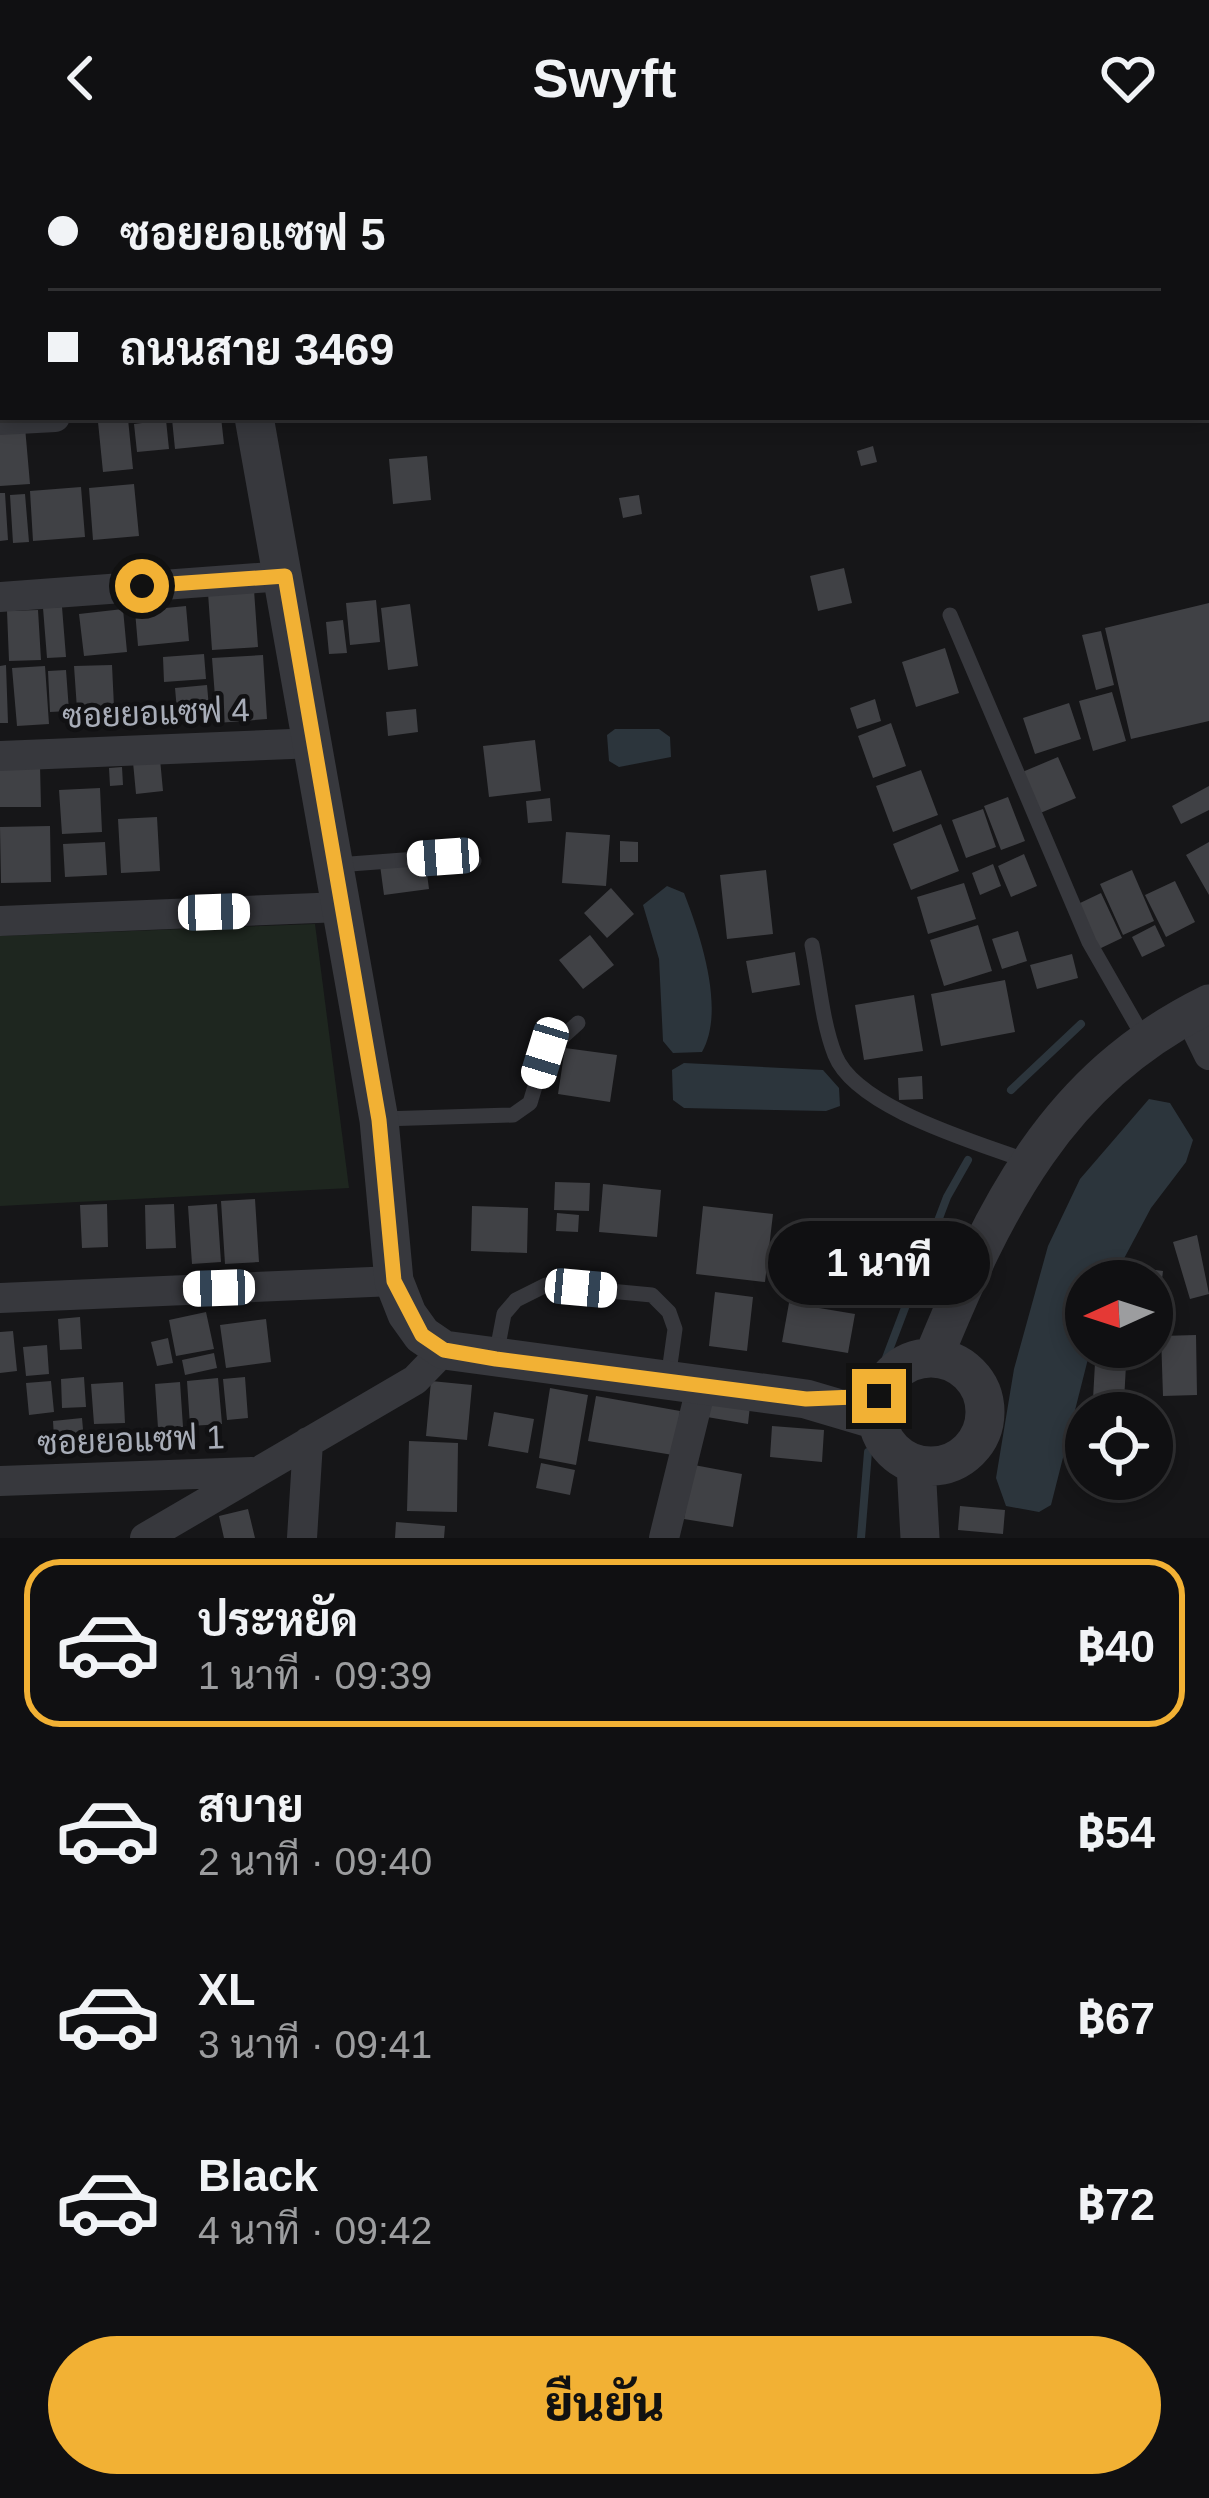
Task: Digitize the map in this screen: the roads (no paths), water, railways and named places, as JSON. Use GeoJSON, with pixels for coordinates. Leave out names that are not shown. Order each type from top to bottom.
{"type":"FeatureCollection","features":[{"type":"Feature","properties":{"kind":"street"},"geometry":{"type":"LineString","coordinates":[[255,420],[316,742],[379,1120],[394,1281],[407,1314],[422,1335],[444,1350],[878,1408]]}},
{"type":"Feature","properties":{"kind":"street"},"geometry":{"type":"LineString","coordinates":[[0,596],[285,576]]}},
{"type":"Feature","properties":{"kind":"street","name":"ซอยยอแซฟ 4"},"geometry":{"type":"LineString","coordinates":[[0,756],[316,742]]}},
{"type":"Feature","properties":{"kind":"street"},"geometry":{"type":"LineString","coordinates":[[0,921],[342,907]]}},
{"type":"Feature","properties":{"kind":"street"},"geometry":{"type":"LineString","coordinates":[[946,1362],[978,1247],[1025,1169],[1100,1076],[1144,1038],[1199,1009],[1209,1055]]}},
{"type":"Feature","properties":{"kind":"street"},"geometry":{"type":"LineString","coordinates":[[0,1298],[394,1281]]}},
{"type":"Feature","properties":{"kind":"street","name":"ซอยยอแซฟ 1"},"geometry":{"type":"LineString","coordinates":[[0,1481],[258,1472],[415,1381],[444,1350]]}},
{"type":"Feature","properties":{"kind":"street"},"geometry":{"type":"LineString","coordinates":[[946,1362],[984,1400],[983,1429],[968,1453],[926,1466],[891,1449],[878,1408],[905,1364],[946,1362]]}},
{"type":"Feature","properties":{"kind":"street"},"geometry":{"type":"LineString","coordinates":[[664,1538],[685,1382]]}},
{"type":"Feature","properties":{"kind":"street"},"geometry":{"type":"LineString","coordinates":[[302,1538],[308,1442]]}},
{"type":"Feature","properties":{"kind":"street"},"geometry":{"type":"LineString","coordinates":[[923,1538],[926,1466]]}},
{"type":"Feature","properties":{"kind":"street"},"geometry":{"type":"LineString","coordinates":[[145,1538],[258,1472]]}},
{"type":"Feature","properties":{"kind":"lane"},"geometry":{"type":"LineString","coordinates":[[950,615],[1089,942],[1144,1038]]}},
{"type":"Feature","properties":{"kind":"lane"},"geometry":{"type":"LineString","coordinates":[[337,865],[443,857],[474,861]]}},
{"type":"Feature","properties":{"kind":"lane"},"geometry":{"type":"LineString","coordinates":[[812,946],[835,1058],[860,1087],[1025,1169]]}},
{"type":"Feature","properties":{"kind":"lane"},"geometry":{"type":"LineString","coordinates":[[379,1120],[513,1115],[530,1102],[545,1053],[578,1023]]}},
{"type":"Feature","properties":{"kind":"lane"},"geometry":{"type":"LineString","coordinates":[[496,1359],[504,1314],[515,1300],[546,1285],[652,1295],[669,1312],[676,1329],[685,1382]]}},
{"type":"Feature","properties":{"kind":"waterway"},"geometry":{"type":"LineString","coordinates":[[1011,1090],[1081,1024]]}},
{"type":"Feature","properties":{"kind":"waterway"},"geometry":{"type":"LineString","coordinates":[[886,1358],[947,1197],[968,1160]]}},
{"type":"Feature","properties":{"kind":"waterway"},"geometry":{"type":"LineString","coordinates":[[861,1538],[868,1452]]}}]}
